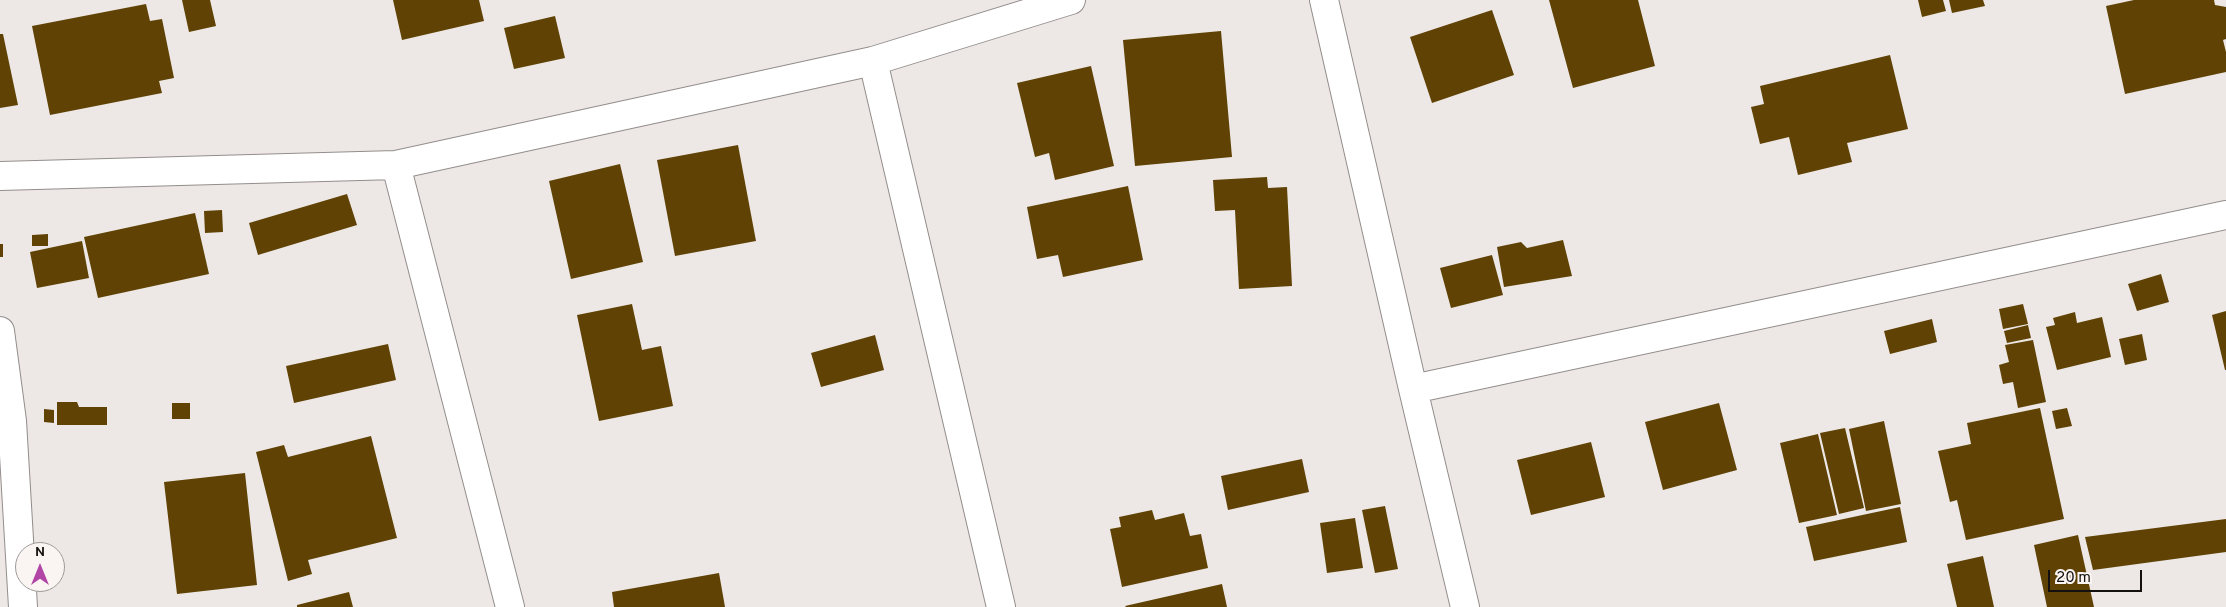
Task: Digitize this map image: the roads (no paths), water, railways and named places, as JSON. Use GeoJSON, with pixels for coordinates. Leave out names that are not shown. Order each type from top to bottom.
{"type":"FeatureCollection","features":[{"type":"Feature","properties":{"kind":"street"},"geometry":{"type":"LineString","coordinates":[[0,176],[396,164],[873,61],[1071,0]]}},
{"type":"Feature","properties":{"kind":"street"},"geometry":{"type":"LineString","coordinates":[[1324,0],[1465,607]]}},
{"type":"Feature","properties":{"kind":"street"},"geometry":{"type":"LineString","coordinates":[[873,61],[1001,607]]}},
{"type":"Feature","properties":{"kind":"street"},"geometry":{"type":"LineString","coordinates":[[396,164],[510,607]]}},
{"type":"Feature","properties":{"kind":"street"},"geometry":{"type":"LineString","coordinates":[[1413,388],[2226,215]]}},
{"type":"Feature","properties":{"kind":"street"},"geometry":{"type":"LineString","coordinates":[[0,331],[12,421],[23,607]]}}]}
